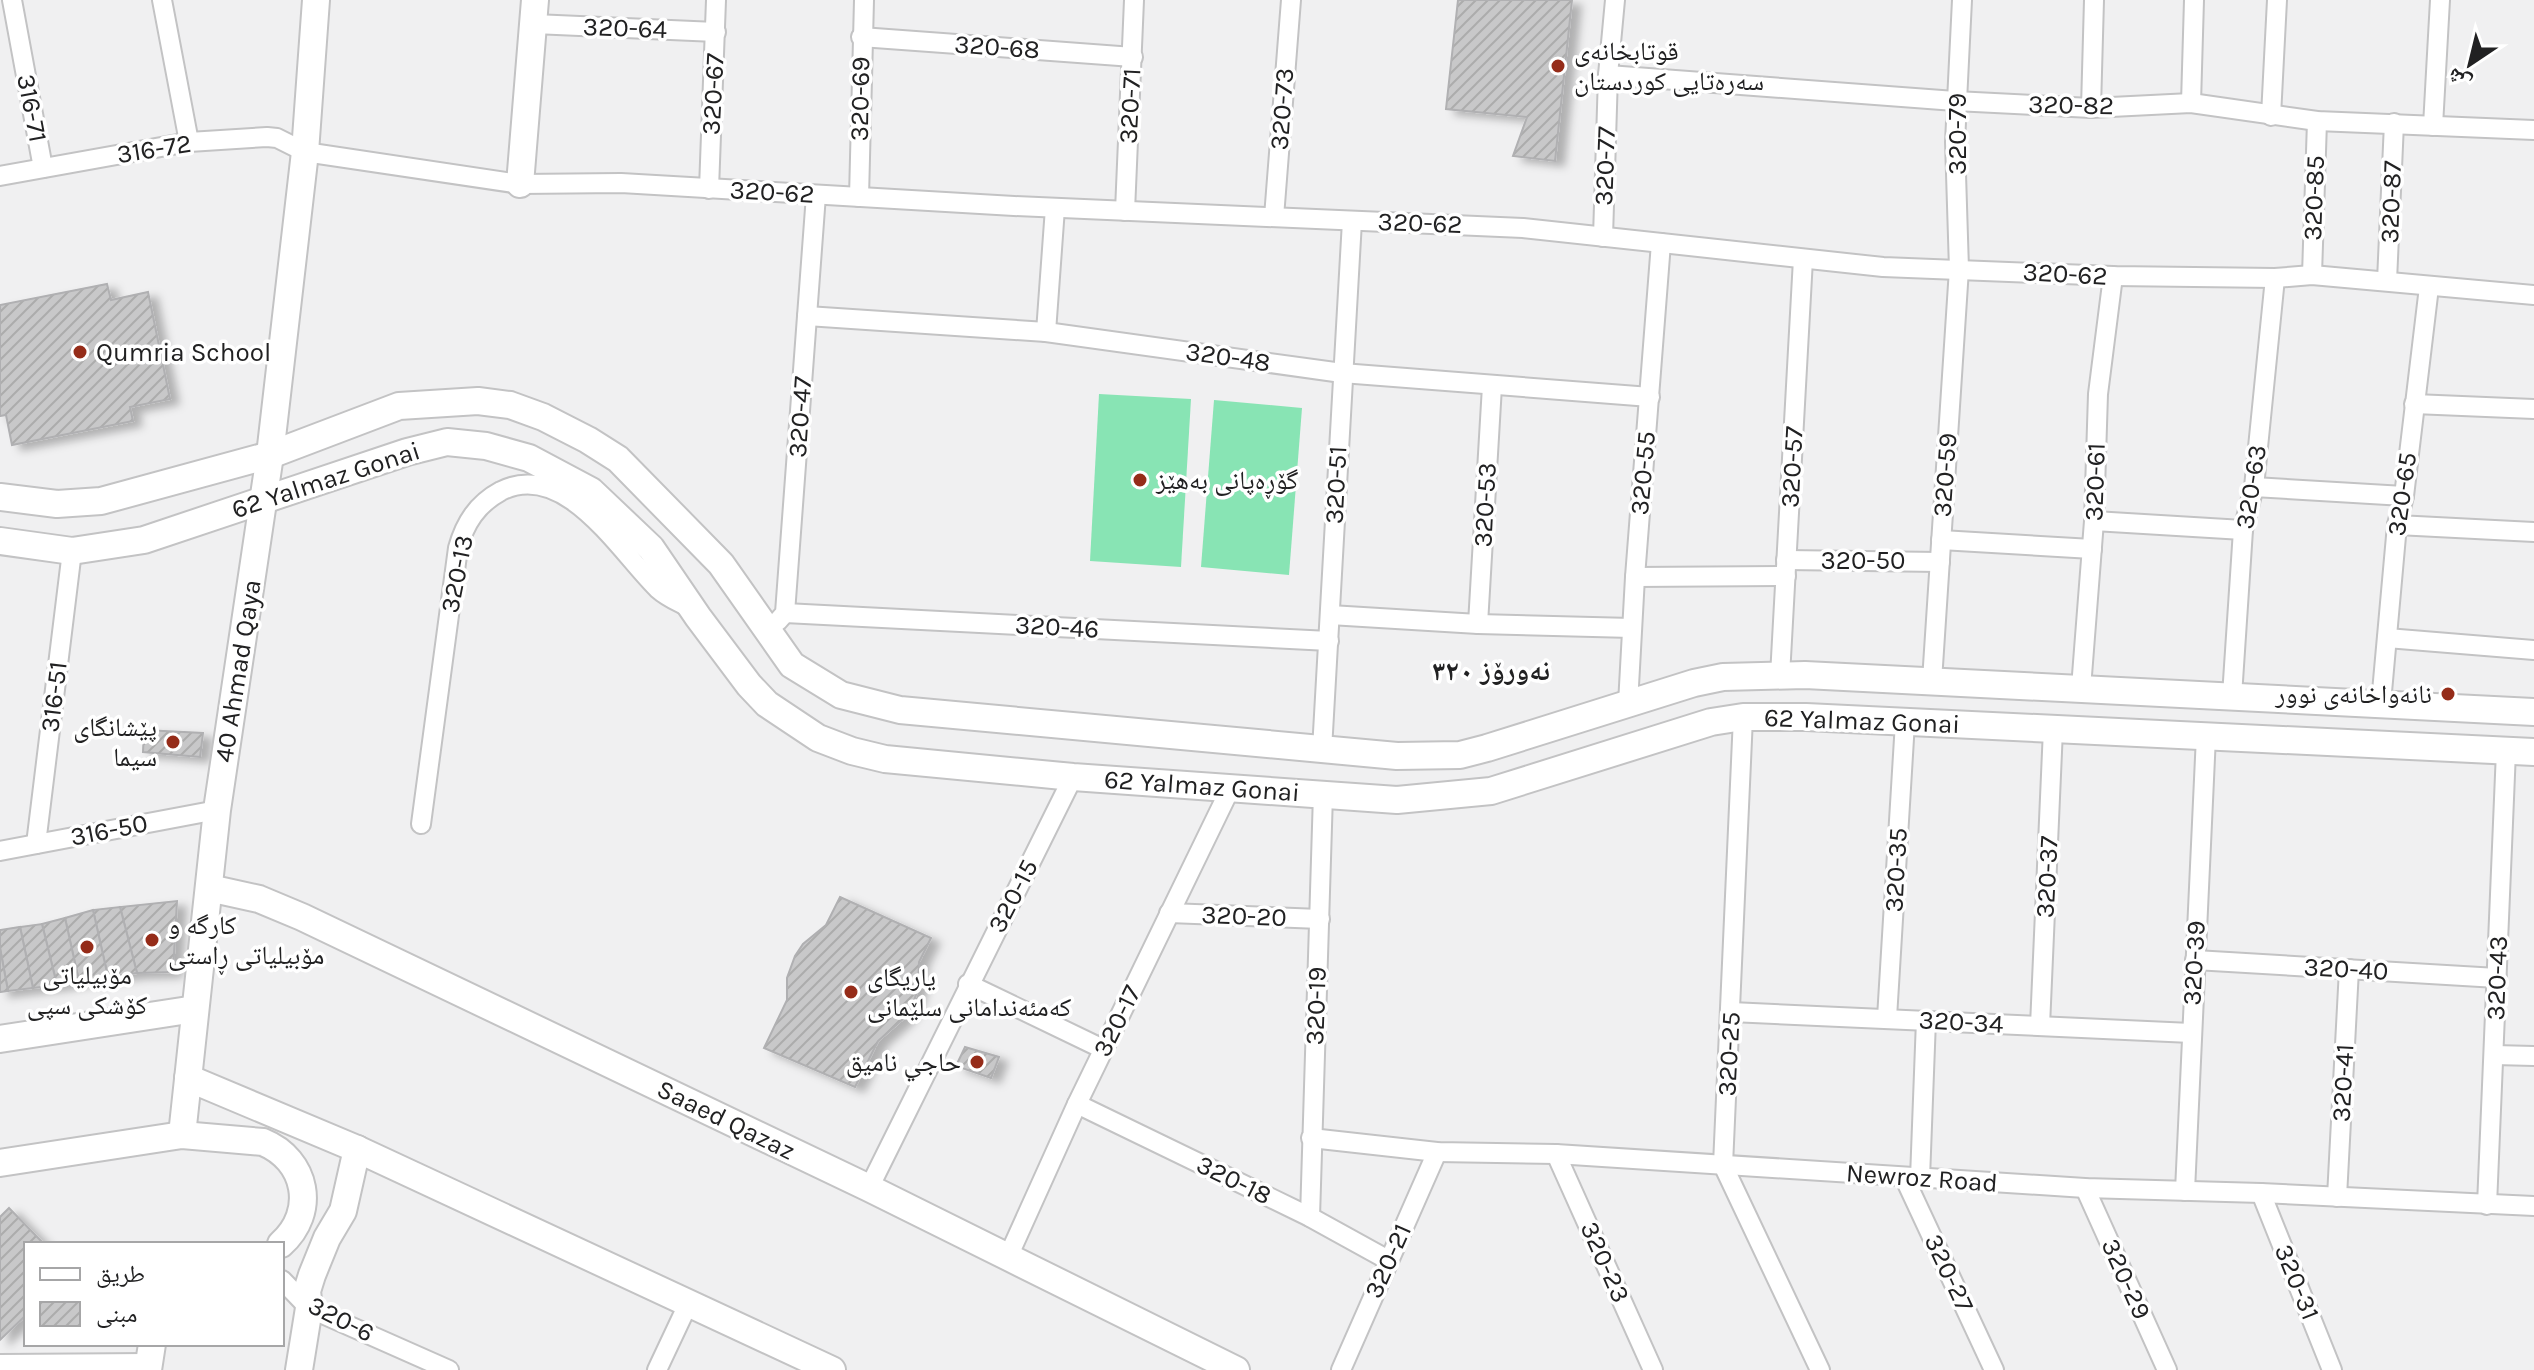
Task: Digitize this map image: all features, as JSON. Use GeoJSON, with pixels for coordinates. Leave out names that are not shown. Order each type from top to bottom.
{"type":"FeatureCollection","features":[{"type":"Feature","properties":{"kind":"main road","name":"40 Ahmad Qaya"},"geometry":{"type":"LineString","coordinates":[[182,1135],[217,810],[270,455],[305,152],[316,0]]}},
{"type":"Feature","properties":{"kind":"main road"},"geometry":{"type":"LineString","coordinates":[[520,184],[534,12]]}},
{"type":"Feature","properties":{"kind":"main road","name":"62 Yalmaz Gonai"},"geometry":{"type":"LineString","coordinates":[[0,497],[57,504],[101,501],[270,455],[399,406],[478,401],[510,405],[588,440],[618,459],[721,564],[792,665],[841,695],[869,704],[916,711],[1322,750],[1397,756],[1460,755],[1723,677],[1932,681],[2534,712]]}},
{"type":"Feature","properties":{"kind":"main road","name":"62 Yalmaz Gonai"},"geometry":{"type":"LineString","coordinates":[[0,541],[72,551],[144,540],[407,452],[447,442],[486,446],[529,458],[591,491],[651,548],[749,685],[767,704],[818,738],[885,759],[1073,777],[1397,800],[1491,791],[1711,722],[1743,717],[1806,717],[2534,752]]}},
{"type":"Feature","properties":{"kind":"main road"},"geometry":{"type":"LineString","coordinates":[[1562,725],[1576,764]]}},
{"type":"Feature","properties":{"kind":"main road","name":"Saaed Qazaz"},"geometry":{"type":"LineString","coordinates":[[209,888],[259,899],[302,917],[869,1188],[1234,1370]]}},
{"type":"Feature","properties":{"kind":"main road"},"geometry":{"type":"LineString","coordinates":[[0,1039],[195,1009]]}},
{"type":"Feature","properties":{"kind":"main road"},"geometry":{"type":"LineString","coordinates":[[188,1078],[357,1149],[832,1370]]}},
{"type":"Feature","properties":{"kind":"main road"},"geometry":{"type":"LineString","coordinates":[[0,1163],[182,1135],[263,1142],[275,1147],[293,1163],[303,1186],[299,1221],[283,1242]]}},
{"type":"Feature","properties":{"kind":"main road"},"geometry":{"type":"LineString","coordinates":[[299,1370],[309,1308],[307,1291],[327,1238],[343,1211],[357,1149]]}},
{"type":"Feature","properties":{"kind":"street","name":"316-71"},"geometry":{"type":"LineString","coordinates":[[12,0],[43,168]]}},
{"type":"Feature","properties":{"kind":"street"},"geometry":{"type":"LineString","coordinates":[[162,0],[189,142]]}},
{"type":"Feature","properties":{"kind":"street","name":"320-67"},"geometry":{"type":"LineString","coordinates":[[709,189],[716,0]]}},
{"type":"Feature","properties":{"kind":"street","name":"320-69"},"geometry":{"type":"LineString","coordinates":[[859,197],[864,0]]}},
{"type":"Feature","properties":{"kind":"street","name":"320-71"},"geometry":{"type":"LineString","coordinates":[[1125,211],[1134,0]]}},
{"type":"Feature","properties":{"kind":"street","name":"320-73"},"geometry":{"type":"LineString","coordinates":[[1274,217],[1291,0]]}},
{"type":"Feature","properties":{"kind":"street","name":"320-77"},"geometry":{"type":"LineString","coordinates":[[1603,237],[1608,75],[1615,0]]}},
{"type":"Feature","properties":{"kind":"street","name":"320-79"},"geometry":{"type":"LineString","coordinates":[[1959,269],[1955,101],[1962,0]]}},
{"type":"Feature","properties":{"kind":"street"},"geometry":{"type":"LineString","coordinates":[[2091,108],[2094,0]]}},
{"type":"Feature","properties":{"kind":"street"},"geometry":{"type":"LineString","coordinates":[[2191,103],[2194,0]]}},
{"type":"Feature","properties":{"kind":"street"},"geometry":{"type":"LineString","coordinates":[[2271,116],[2277,0]]}},
{"type":"Feature","properties":{"kind":"street"},"geometry":{"type":"LineString","coordinates":[[2433,126],[2440,0]]}},
{"type":"Feature","properties":{"kind":"street","name":"320-64"},"geometry":{"type":"LineString","coordinates":[[534,12],[716,32]]}},
{"type":"Feature","properties":{"kind":"street","name":"320-68"},"geometry":{"type":"LineString","coordinates":[[861,37],[1133,57]]}},
{"type":"Feature","properties":{"kind":"street","name":"320-82"},"geometry":{"type":"LineString","coordinates":[[1608,75],[2091,108],[2191,103],[2317,121],[2534,130]]}},
{"type":"Feature","properties":{"kind":"street","name":"320-85"},"geometry":{"type":"LineString","coordinates":[[2312,275],[2317,121]]}},
{"type":"Feature","properties":{"kind":"street","name":"320-87"},"geometry":{"type":"LineString","coordinates":[[2387,281],[2394,123]]}},
{"type":"Feature","properties":{"kind":"street","name":"316-72"},"geometry":{"type":"LineString","coordinates":[[0,176],[189,142],[277,138],[305,152]]}},
{"type":"Feature","properties":{"kind":"street","name":"320-62"},"geometry":{"type":"LineString","coordinates":[[305,152],[520,184],[621,183],[1055,208],[1523,228],[1883,267],[2113,276],[2275,278],[2312,275],[2534,295]]}},
{"type":"Feature","properties":{"kind":"street","name":"320-47"},"geometry":{"type":"LineString","coordinates":[[785,613],[816,195]]}},
{"type":"Feature","properties":{"kind":"street"},"geometry":{"type":"LineString","coordinates":[[1046,332],[1055,208]]}},
{"type":"Feature","properties":{"kind":"street","name":"320-51"},"geometry":{"type":"LineString","coordinates":[[1322,750],[1352,221]]}},
{"type":"Feature","properties":{"kind":"street","name":"320-55"},"geometry":{"type":"LineString","coordinates":[[1628,704],[1661,243]]}},
{"type":"Feature","properties":{"kind":"street","name":"320-57"},"geometry":{"type":"LineString","coordinates":[[1780,676],[1803,259]]}},
{"type":"Feature","properties":{"kind":"street","name":"320-59"},"geometry":{"type":"LineString","coordinates":[[1932,681],[1959,269]]}},
{"type":"Feature","properties":{"kind":"street","name":"320-61"},"geometry":{"type":"LineString","coordinates":[[2081,688],[2094,521],[2098,394],[2113,276]]}},
{"type":"Feature","properties":{"kind":"street","name":"320-63"},"geometry":{"type":"LineString","coordinates":[[2232,696],[2243,530],[2254,487],[2275,278]]}},
{"type":"Feature","properties":{"kind":"street","name":"320-65"},"geometry":{"type":"LineString","coordinates":[[2381,703],[2397,525],[2404,496],[2429,287]]}},
{"type":"Feature","properties":{"kind":"street","name":"320-48"},"geometry":{"type":"LineString","coordinates":[[807,316],[1046,332],[1342,373],[1650,397]]}},
{"type":"Feature","properties":{"kind":"street","name":"320-53"},"geometry":{"type":"LineString","coordinates":[[1478,624],[1492,386]]}},
{"type":"Feature","properties":{"kind":"street"},"geometry":{"type":"LineString","coordinates":[[2414,404],[2534,409]]}},
{"type":"Feature","properties":{"kind":"street","name":"320-13"},"geometry":{"type":"LineString","coordinates":[[421,824],[458,548],[470,518],[493,496],[507,489],[531,484],[555,489],[619,543],[658,589],[688,607],[698,617]]}},
{"type":"Feature","properties":{"kind":"street"},"geometry":{"type":"LineString","coordinates":[[2254,487],[2404,496]]}},
{"type":"Feature","properties":{"kind":"street"},"geometry":{"type":"LineString","coordinates":[[2094,521],[2243,530]]}},
{"type":"Feature","properties":{"kind":"street"},"geometry":{"type":"LineString","coordinates":[[2397,525],[2534,532]]}},
{"type":"Feature","properties":{"kind":"street","name":"320-50"},"geometry":{"type":"LineString","coordinates":[[1941,540],[2092,549]]}},
{"type":"Feature","properties":{"kind":"street","name":"316-51"},"geometry":{"type":"LineString","coordinates":[[36,844],[72,551]]}},
{"type":"Feature","properties":{"kind":"street","name":"320-50"},"geometry":{"type":"LineString","coordinates":[[1635,577],[1940,562]]}},
{"type":"Feature","properties":{"kind":"street"},"geometry":{"type":"LineString","coordinates":[[767,633],[785,613]]}},
{"type":"Feature","properties":{"kind":"street","name":"320-46"},"geometry":{"type":"LineString","coordinates":[[785,613],[1329,641]]}},
{"type":"Feature","properties":{"kind":"street"},"geometry":{"type":"LineString","coordinates":[[1330,615],[1478,624],[1632,628]]}},
{"type":"Feature","properties":{"kind":"street"},"geometry":{"type":"LineString","coordinates":[[2387,638],[2534,650]]}},
{"type":"Feature","properties":{"kind":"street","name":"320-25"},"geometry":{"type":"LineString","coordinates":[[1743,717],[1723,1165],[1820,1370]]}},
{"type":"Feature","properties":{"kind":"street","name":"320-35"},"geometry":{"type":"LineString","coordinates":[[1887,1018],[1905,722]]}},
{"type":"Feature","properties":{"kind":"street","name":"320-37"},"geometry":{"type":"LineString","coordinates":[[2040,1026],[2053,729]]}},
{"type":"Feature","properties":{"kind":"street","name":"320-39"},"geometry":{"type":"LineString","coordinates":[[2185,1191],[2206,736]]}},
{"type":"Feature","properties":{"kind":"street","name":"320-43"},"geometry":{"type":"LineString","coordinates":[[2487,1205],[2506,751]]}},
{"type":"Feature","properties":{"kind":"street","name":"320-15"},"geometry":{"type":"LineString","coordinates":[[869,1188],[1073,777]]}},
{"type":"Feature","properties":{"kind":"street","name":"320-17"},"geometry":{"type":"LineString","coordinates":[[1008,1257],[1103,1049],[1231,787]]}},
{"type":"Feature","properties":{"kind":"street","name":"320-19"},"geometry":{"type":"LineString","coordinates":[[1310,1217],[1323,794]]}},
{"type":"Feature","properties":{"kind":"street","name":"316-50"},"geometry":{"type":"LineString","coordinates":[[0,851],[217,810]]}},
{"type":"Feature","properties":{"kind":"street","name":"320-20"},"geometry":{"type":"LineString","coordinates":[[1169,913],[1320,919]]}},
{"type":"Feature","properties":{"kind":"street","name":"320-40"},"geometry":{"type":"LineString","coordinates":[[2195,960],[2497,978]]}},
{"type":"Feature","properties":{"kind":"street","name":"320-41"},"geometry":{"type":"LineString","coordinates":[[2337,1197],[2349,969]]}},
{"type":"Feature","properties":{"kind":"street"},"geometry":{"type":"LineString","coordinates":[[968,984],[1103,1049]]}},
{"type":"Feature","properties":{"kind":"street","name":"320-34"},"geometry":{"type":"LineString","coordinates":[[1731,1012],[2191,1033]]}},
{"type":"Feature","properties":{"kind":"street"},"geometry":{"type":"LineString","coordinates":[[1912,1177],[1926,1020]]}},
{"type":"Feature","properties":{"kind":"street"},"geometry":{"type":"LineString","coordinates":[[2494,1055],[2534,1056]]}},
{"type":"Feature","properties":{"kind":"street","name":"320-18"},"geometry":{"type":"LineString","coordinates":[[1077,1104],[1310,1217],[1388,1260]]}},
{"type":"Feature","properties":{"kind":"street","name":"Newroz Road"},"geometry":{"type":"LineString","coordinates":[[1311,1138],[1437,1152],[1556,1154],[2085,1188],[2534,1206]]}},
{"type":"Feature","properties":{"kind":"street","name":"320-21"},"geometry":{"type":"LineString","coordinates":[[1341,1370],[1437,1152]]}},
{"type":"Feature","properties":{"kind":"street","name":"320-23"},"geometry":{"type":"LineString","coordinates":[[1556,1154],[1653,1370]]}},
{"type":"Feature","properties":{"kind":"street","name":"320-27"},"geometry":{"type":"LineString","coordinates":[[1912,1177],[1994,1370]]}},
{"type":"Feature","properties":{"kind":"street","name":"320-29"},"geometry":{"type":"LineString","coordinates":[[2085,1188],[2167,1370]]}},
{"type":"Feature","properties":{"kind":"street","name":"320-31"},"geometry":{"type":"LineString","coordinates":[[2261,1193],[2332,1370]]}},
{"type":"Feature","properties":{"kind":"street","name":"320-6"},"geometry":{"type":"LineString","coordinates":[[284,1282],[309,1308],[449,1370]]}},
{"type":"Feature","properties":{"kind":"street"},"geometry":{"type":"LineString","coordinates":[[657,1370],[689,1302]]}},
{"type":"Feature","properties":{"kind":"street"},"geometry":{"type":"LineString","coordinates":[[0,1364],[149,1359]]}},
{"type":"Feature","properties":{"kind":"green space","name":"گۆڕەپانی بەهێز"},"geometry":{"type":"Polygon","coordinates":[[[1099,394],[1191,399],[1181,567],[1090,561],[1099,394]]]}},
{"type":"Feature","properties":{"kind":"green space"},"geometry":{"type":"Polygon","coordinates":[[[1214,400],[1302,408],[1289,575],[1201,567],[1214,400]]]}},
{"type":"Feature","properties":{"kind":"building"},"geometry":{"type":"Polygon","coordinates":[[[1458,0],[1572,0],[1555,161],[1513,156],[1527,117],[1446,109],[1458,0]]]}},
{"type":"Feature","properties":{"kind":"building","name":"Qumria School"},"geometry":{"type":"Polygon","coordinates":[[[107,284],[111,300],[148,292],[170,399],[130,407],[133,421],[12,445],[6,415],[0,416],[0,305],[107,284]]]}},
{"type":"Feature","properties":{"kind":"building","name":"پێشانگای سیما"},"geometry":{"type":"Polygon","coordinates":[[[144,730],[203,733],[200,757],[143,752],[144,730]]]}},
{"type":"Feature","properties":{"kind":"building","name":"یاریگای کەمئەندامانی سلێمانی"},"geometry":{"type":"Polygon","coordinates":[[[840,897],[931,938],[919,962],[918,988],[913,1004],[904,1018],[878,1041],[855,1087],[764,1048],[787,1000],[787,978],[795,956],[803,944],[826,925],[840,897]]]}},
{"type":"Feature","properties":{"kind":"building","name":"کارگە و مۆبیلیاتی ڕاستی"},"geometry":{"type":"Polygon","coordinates":[[[177,901],[173,972],[137,973],[120,907],[177,901]]]}},
{"type":"Feature","properties":{"kind":"building"},"geometry":{"type":"Polygon","coordinates":[[[120,907],[137,973],[108,977],[93,910],[120,907]]]}},
{"type":"Feature","properties":{"kind":"building","name":"مۆبیلیاتی کۆشکی سپی"},"geometry":{"type":"Polygon","coordinates":[[[93,910],[108,977],[79,981],[65,918],[93,910]]]}},
{"type":"Feature","properties":{"kind":"building"},"geometry":{"type":"Polygon","coordinates":[[[65,918],[79,981],[57,985],[42,924],[65,918]]]}},
{"type":"Feature","properties":{"kind":"building"},"geometry":{"type":"Polygon","coordinates":[[[42,924],[57,985],[33,988],[20,927],[42,924]]]}},
{"type":"Feature","properties":{"kind":"building"},"geometry":{"type":"Polygon","coordinates":[[[20,927],[33,988],[8,991],[0,930],[20,927]]]}},
{"type":"Feature","properties":{"kind":"building"},"geometry":{"type":"Polygon","coordinates":[[[0,948],[8,991],[0,992],[0,948]]]}},
{"type":"Feature","properties":{"kind":"building","name":"حاجي ناميق"},"geometry":{"type":"Polygon","coordinates":[[[965,1047],[999,1057],[991,1078],[956,1066],[965,1047]]]}},
{"type":"Feature","properties":{"kind":"building"},"geometry":{"type":"Polygon","coordinates":[[[9,1208],[42,1242],[24,1242],[24,1317],[0,1340],[0,1217],[9,1208]]]}},
{"type":"Feature","properties":{"kind":"place","name":"قوتابخانەی سەرەتایی کوردستان"},"geometry":{"type":"Point","coordinates":[1558,66]}},
{"type":"Feature","properties":{"kind":"place","name":"Qumria School"},"geometry":{"type":"Point","coordinates":[80,352]}},
{"type":"Feature","properties":{"kind":"place","name":"گۆڕەپانی بەهێز"},"geometry":{"type":"Point","coordinates":[1140,480]}},
{"type":"Feature","properties":{"kind":"place","name":"نانەواخانەی نوور"},"geometry":{"type":"Point","coordinates":[2448,694]}},
{"type":"Feature","properties":{"kind":"place","name":"پێشانگای سیما"},"geometry":{"type":"Point","coordinates":[173,742]}},
{"type":"Feature","properties":{"kind":"place","name":"کارگە و مۆبیلیاتی ڕاستی"},"geometry":{"type":"Point","coordinates":[152,940]}},
{"type":"Feature","properties":{"kind":"place","name":"مۆبیلیاتی کۆشکی سپی"},"geometry":{"type":"Point","coordinates":[87,947]}},
{"type":"Feature","properties":{"kind":"place","name":"یاریگای کەمئەندامانی سلێمانی"},"geometry":{"type":"Point","coordinates":[851,992]}},
{"type":"Feature","properties":{"kind":"place","name":"حاجي ناميق"},"geometry":{"type":"Point","coordinates":[977,1062]}},
{"type":"Feature","properties":{"kind":"district","name":"نەورۆز ٣٢٠"},"geometry":{"type":"Point","coordinates":[1491,670]}}]}
